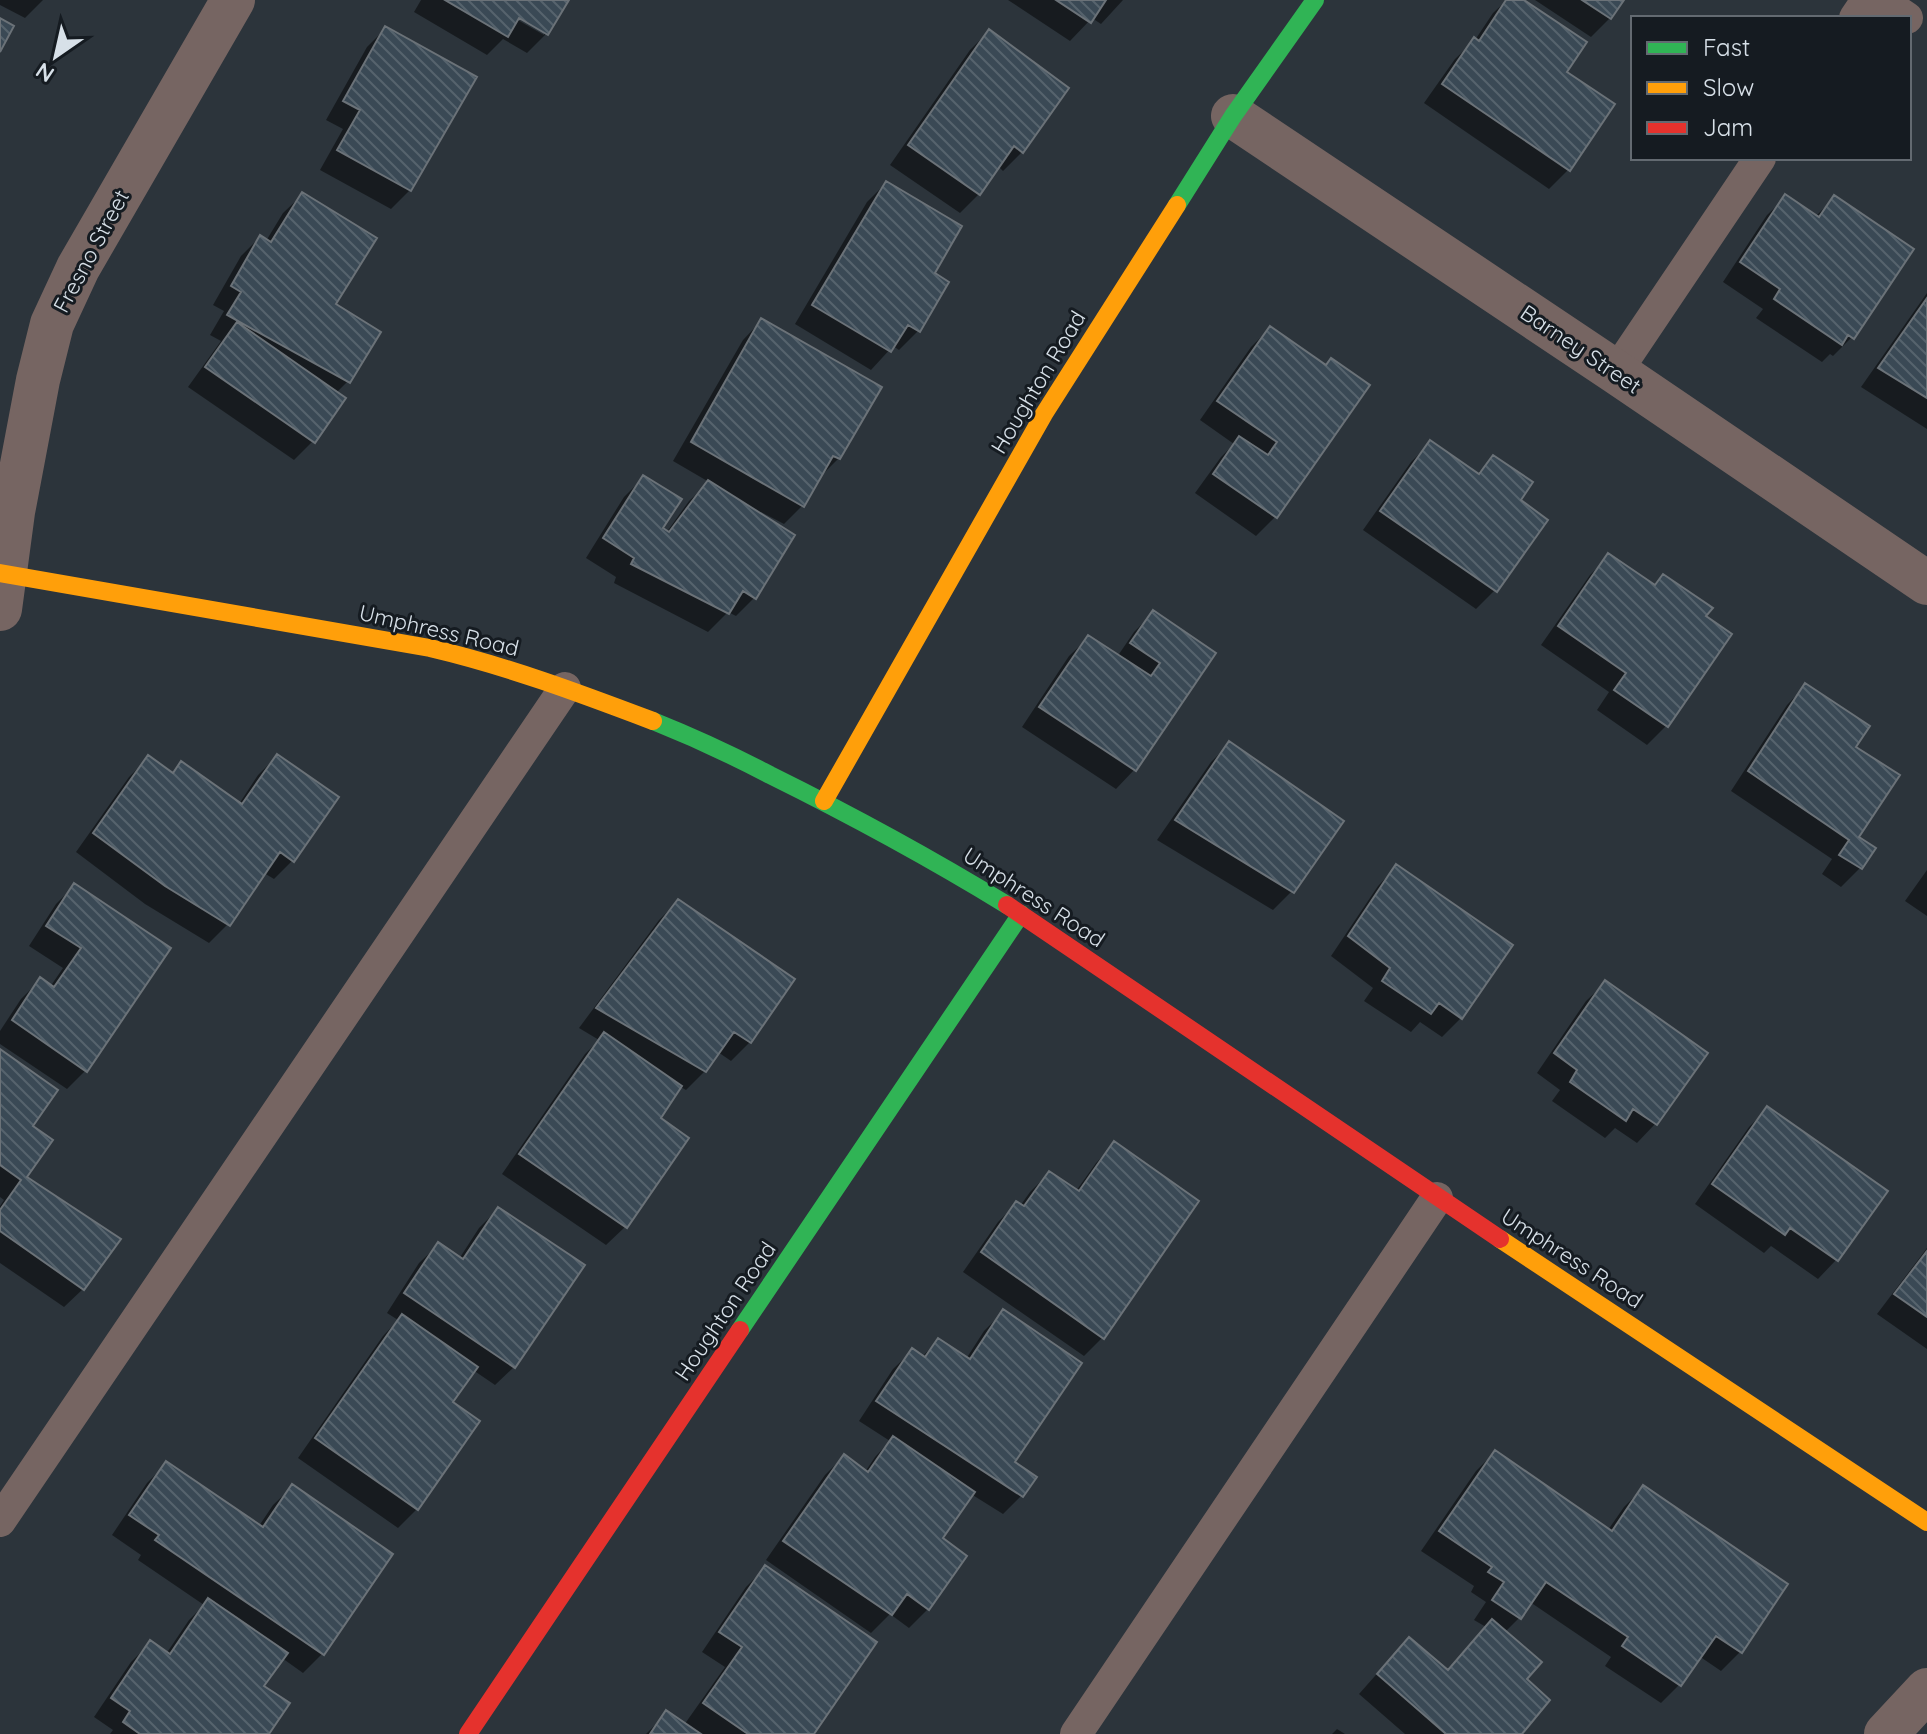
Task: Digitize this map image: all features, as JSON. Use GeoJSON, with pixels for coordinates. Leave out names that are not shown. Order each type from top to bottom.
{"type":"FeatureCollection","features":[{"type":"Feature","properties":{"kind":"street","name":"Fresno Street"},"geometry":{"type":"LineString","coordinates":[[2,585],[35,395],[52,324],[78,268],[233,0]]}},
{"type":"Feature","properties":{"kind":"street","name":"Houghton Road"},"geometry":{"type":"LineString","coordinates":[[824,801],[1044,414],[1233,116],[1315,0]]}},
{"type":"Feature","properties":{"kind":"street","name":"Barney Street"},"geometry":{"type":"LineString","coordinates":[[1233,116],[1927,583]]}},
{"type":"Feature","properties":{"kind":"street","name":"Umphress Road"},"geometry":{"type":"LineString","coordinates":[[2,585],[430,648],[481,660],[565,688],[692,736],[824,801],[924,855],[1021,914],[1437,1198],[1927,1522]]}},
{"type":"Feature","properties":{"kind":"street","name":"Houghton Road"},"geometry":{"type":"LineString","coordinates":[[468,1734],[1021,914]]}},
{"type":"Feature","properties":{"kind":"street"},"geometry":{"type":"LineString","coordinates":[[1886,1734],[1927,1690]]}},
{"type":"Feature","properties":{"kind":"lane"},"geometry":{"type":"LineString","coordinates":[[1881,0],[1904,16]]}},
{"type":"Feature","properties":{"kind":"lane"},"geometry":{"type":"LineString","coordinates":[[1616,372],[1759,160]]}},
{"type":"Feature","properties":{"kind":"lane"},"geometry":{"type":"LineString","coordinates":[[0,1521],[565,688]]}},
{"type":"Feature","properties":{"kind":"lane"},"geometry":{"type":"LineString","coordinates":[[1076,1734],[1437,1198]]}},
{"type":"Feature","properties":{"kind":"building"},"geometry":{"type":"Polygon","coordinates":[[[445,0],[569,0],[548,35],[519,18],[508,37],[445,0]]]}},
{"type":"Feature","properties":{"kind":"building"},"geometry":{"type":"Polygon","coordinates":[[[1056,0],[1106,0],[1091,23],[1056,0]]]}},
{"type":"Feature","properties":{"kind":"building"},"geometry":{"type":"Polygon","coordinates":[[[1506,0],[1524,0],[1587,42],[1567,72],[1615,104],[1570,171],[1442,84],[1474,37],[1479,41],[1506,0]]]}},
{"type":"Feature","properties":{"kind":"building"},"geometry":{"type":"Polygon","coordinates":[[[1582,0],[1624,0],[1611,19],[1582,0]]]}},
{"type":"Feature","properties":{"kind":"building"},"geometry":{"type":"Polygon","coordinates":[[[0,18],[14,26],[0,52],[0,18]]]}},
{"type":"Feature","properties":{"kind":"building"},"geometry":{"type":"Polygon","coordinates":[[[385,26],[477,77],[411,191],[337,150],[360,110],[343,101],[385,26]]]}},
{"type":"Feature","properties":{"kind":"building"},"geometry":{"type":"Polygon","coordinates":[[[989,29],[1069,88],[1023,153],[1014,146],[980,195],[908,145],[989,29]]]}},
{"type":"Feature","properties":{"kind":"building"},"geometry":{"type":"Polygon","coordinates":[[[886,181],[962,226],[935,273],[949,282],[920,332],[908,325],[891,352],[812,305],[886,181]]]}},
{"type":"Feature","properties":{"kind":"building"},"geometry":{"type":"Polygon","coordinates":[[[302,192],[377,238],[336,304],[381,332],[350,383],[227,315],[241,292],[231,286],[260,235],[271,242],[302,192]]]}},
{"type":"Feature","properties":{"kind":"building"},"geometry":{"type":"Polygon","coordinates":[[[1785,194],[1819,217],[1834,195],[1914,249],[1854,339],[1848,335],[1842,345],[1774,299],[1780,289],[1740,262],[1785,194]]]}},
{"type":"Feature","properties":{"kind":"building"},"geometry":{"type":"Polygon","coordinates":[[[1927,298],[1927,398],[1878,368],[1927,298]]]}},
{"type":"Feature","properties":{"kind":"building"},"geometry":{"type":"Polygon","coordinates":[[[761,318],[882,387],[840,459],[833,456],[804,507],[691,442],[761,318]]]}},
{"type":"Feature","properties":{"kind":"building"},"geometry":{"type":"Polygon","coordinates":[[[237,322],[346,398],[315,443],[205,367],[237,322]]]}},
{"type":"Feature","properties":{"kind":"building"},"geometry":{"type":"Polygon","coordinates":[[[1270,326],[1326,365],[1331,358],[1370,385],[1277,518],[1213,474],[1239,436],[1268,455],[1277,442],[1217,401],[1270,326]]]}},
{"type":"Feature","properties":{"kind":"building"},"geometry":{"type":"Polygon","coordinates":[[[1430,440],[1479,474],[1493,455],[1533,482],[1521,500],[1548,520],[1497,592],[1380,511],[1430,440]]]}},
{"type":"Feature","properties":{"kind":"building"},"geometry":{"type":"Polygon","coordinates":[[[643,475],[682,499],[663,528],[669,532],[708,480],[795,535],[756,599],[743,591],[729,614],[631,564],[634,558],[603,538],[643,475]]]}},
{"type":"Feature","properties":{"kind":"building"},"geometry":{"type":"Polygon","coordinates":[[[1608,553],[1655,585],[1663,574],[1713,608],[1706,616],[1732,634],[1668,727],[1614,690],[1626,673],[1558,626],[1608,553]]]}},
{"type":"Feature","properties":{"kind":"building"},"geometry":{"type":"Polygon","coordinates":[[[1153,610],[1216,653],[1136,771],[1039,707],[1088,635],[1151,676],[1160,663],[1130,643],[1153,610]]]}},
{"type":"Feature","properties":{"kind":"building"},"geometry":{"type":"Polygon","coordinates":[[[1805,683],[1870,726],[1856,747],[1900,775],[1859,837],[1876,848],[1862,869],[1839,855],[1849,840],[1748,771],[1805,683]]]}},
{"type":"Feature","properties":{"kind":"building"},"geometry":{"type":"Polygon","coordinates":[[[1229,741],[1344,821],[1294,893],[1175,820],[1229,741]]]}},
{"type":"Feature","properties":{"kind":"building"},"geometry":{"type":"Polygon","coordinates":[[[277,754],[339,797],[294,862],[280,852],[230,926],[165,886],[93,833],[148,755],[173,773],[181,761],[242,804],[277,754]]]}},
{"type":"Feature","properties":{"kind":"building"},"geometry":{"type":"Polygon","coordinates":[[[1396,864],[1513,945],[1462,1019],[1439,1003],[1431,1014],[1382,981],[1390,968],[1348,936],[1396,864]]]}},
{"type":"Feature","properties":{"kind":"building"},"geometry":{"type":"Polygon","coordinates":[[[74,883],[171,948],[87,1072],[12,1020],[40,977],[54,987],[81,948],[46,926],[74,883]]]}},
{"type":"Feature","properties":{"kind":"building"},"geometry":{"type":"Polygon","coordinates":[[[678,899],[795,979],[751,1043],[734,1032],[706,1072],[596,1008],[678,899]]]}},
{"type":"Feature","properties":{"kind":"building"},"geometry":{"type":"Polygon","coordinates":[[[1605,980],[1708,1053],[1657,1125],[1633,1109],[1626,1121],[1570,1082],[1577,1070],[1554,1053],[1605,980]]]}},
{"type":"Feature","properties":{"kind":"building"},"geometry":{"type":"Polygon","coordinates":[[[604,1032],[682,1086],[661,1118],[689,1138],[627,1228],[519,1154],[604,1032]]]}},
{"type":"Feature","properties":{"kind":"building"},"geometry":{"type":"Polygon","coordinates":[[[0,1049],[58,1090],[33,1126],[53,1140],[27,1177],[121,1239],[84,1290],[0,1231],[0,1210],[21,1180],[0,1165],[0,1049]]]}},
{"type":"Feature","properties":{"kind":"building"},"geometry":{"type":"Polygon","coordinates":[[[1767,1106],[1888,1191],[1838,1261],[1790,1228],[1785,1235],[1712,1184],[1767,1106]]]}},
{"type":"Feature","properties":{"kind":"building"},"geometry":{"type":"Polygon","coordinates":[[[1114,1141],[1199,1201],[1104,1339],[981,1252],[1016,1201],[1024,1206],[1049,1171],[1079,1191],[1114,1141]]]}},
{"type":"Feature","properties":{"kind":"building"},"geometry":{"type":"Polygon","coordinates":[[[498,1207],[585,1265],[515,1368],[404,1293],[438,1242],[463,1259],[498,1207]]]}},
{"type":"Feature","properties":{"kind":"building"},"geometry":{"type":"Polygon","coordinates":[[[1927,1251],[1927,1317],[1894,1294],[1927,1251]]]}},
{"type":"Feature","properties":{"kind":"building"},"geometry":{"type":"Polygon","coordinates":[[[1003,1309],[1082,1363],[1015,1462],[1037,1477],[1023,1497],[876,1401],[912,1348],[925,1357],[938,1338],[970,1359],[1003,1309]]]}},
{"type":"Feature","properties":{"kind":"building"},"geometry":{"type":"Polygon","coordinates":[[[402,1314],[478,1367],[453,1402],[480,1421],[418,1510],[315,1438],[402,1314]]]}},
{"type":"Feature","properties":{"kind":"building"},"geometry":{"type":"Polygon","coordinates":[[[893,1436],[975,1492],[943,1538],[967,1556],[929,1610],[907,1594],[892,1615],[783,1541],[844,1454],[868,1472],[893,1436]]]}},
{"type":"Feature","properties":{"kind":"building"},"geometry":{"type":"Polygon","coordinates":[[[1495,1450],[1612,1531],[1643,1485],[1788,1584],[1742,1653],[1716,1636],[1681,1686],[1622,1646],[1628,1637],[1546,1582],[1521,1619],[1492,1600],[1504,1582],[1488,1572],[1492,1567],[1439,1531],[1495,1450]]]}},
{"type":"Feature","properties":{"kind":"building"},"geometry":{"type":"Polygon","coordinates":[[[166,1461],[263,1527],[292,1484],[393,1554],[324,1655],[155,1540],[159,1535],[129,1515],[166,1461]]]}},
{"type":"Feature","properties":{"kind":"building"},"geometry":{"type":"Polygon","coordinates":[[[765,1565],[877,1642],[814,1734],[748,1734],[703,1703],[742,1647],[719,1632],[765,1565]]]}},
{"type":"Feature","properties":{"kind":"building"},"geometry":{"type":"Polygon","coordinates":[[[208,1598],[288,1653],[264,1686],[290,1703],[269,1734],[140,1734],[123,1722],[130,1711],[111,1698],[150,1640],[170,1654],[208,1598]]]}},
{"type":"Feature","properties":{"kind":"building"},"geometry":{"type":"Polygon","coordinates":[[[1492,1619],[1542,1662],[1527,1679],[1550,1700],[1522,1734],[1446,1734],[1377,1674],[1409,1637],[1448,1670],[1492,1619]]]}},
{"type":"Feature","properties":{"kind":"building"},"geometry":{"type":"Polygon","coordinates":[[[666,1710],[701,1734],[650,1734],[666,1710]]]}},
{"type":"Feature","properties":{"kind":"traffic: fast"},"geometry":{"type":"LineString","coordinates":[[1177,205],[1233,116],[1315,0]]}},
{"type":"Feature","properties":{"kind":"traffic: fast"},"geometry":{"type":"LineString","coordinates":[[653,721],[727,753],[830,806],[1007,905]]}},
{"type":"Feature","properties":{"kind":"traffic: fast"},"geometry":{"type":"LineString","coordinates":[[740,1330],[1021,914]]}},
{"type":"Feature","properties":{"kind":"traffic: slow"},"geometry":{"type":"LineString","coordinates":[[824,801],[1044,414],[1177,205]]}},
{"type":"Feature","properties":{"kind":"traffic: slow"},"geometry":{"type":"LineString","coordinates":[[0,573],[430,648],[570,690],[653,721]]}},
{"type":"Feature","properties":{"kind":"traffic: slow"},"geometry":{"type":"LineString","coordinates":[[1500,1239],[1927,1522]]}},
{"type":"Feature","properties":{"kind":"traffic: jam"},"geometry":{"type":"LineString","coordinates":[[1007,905],[1500,1239]]}},
{"type":"Feature","properties":{"kind":"traffic: jam"},"geometry":{"type":"LineString","coordinates":[[468,1734],[740,1330]]}}]}
